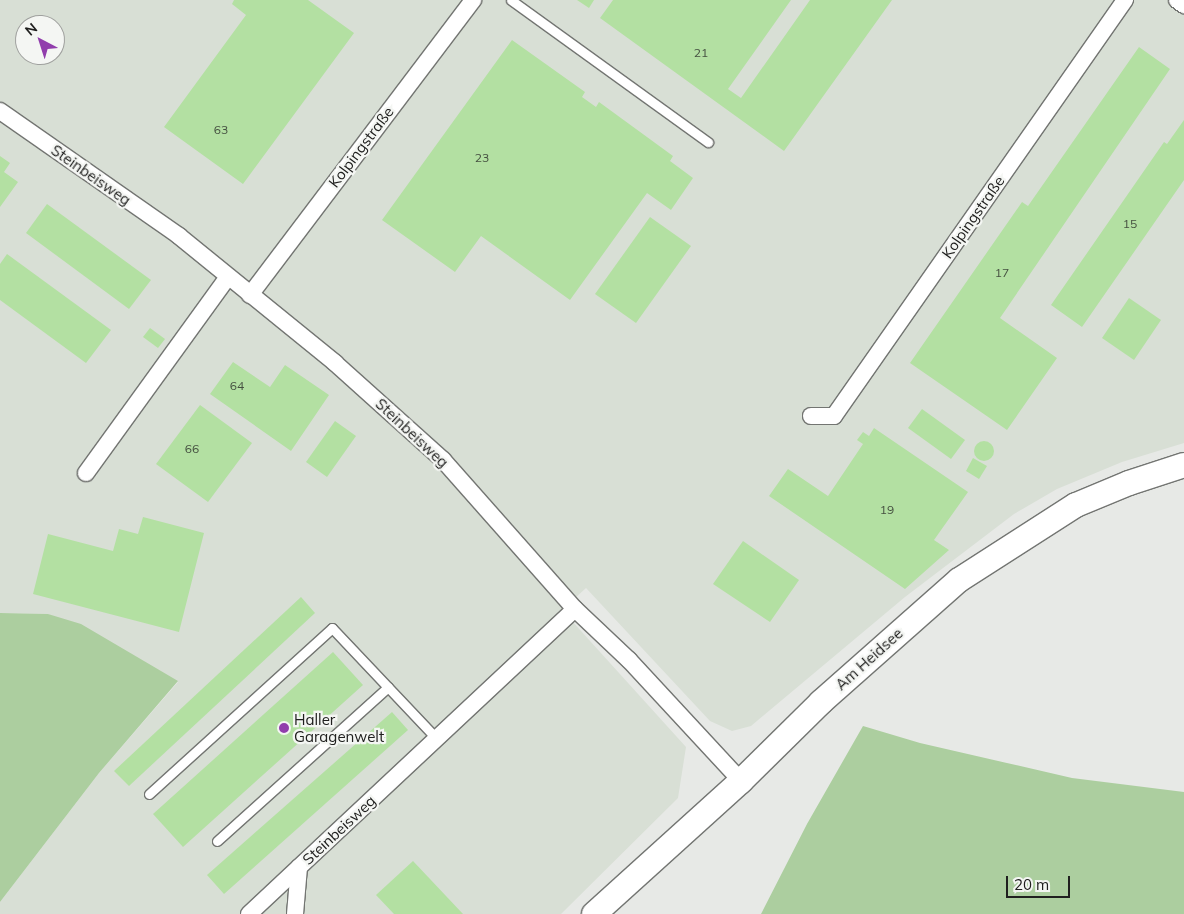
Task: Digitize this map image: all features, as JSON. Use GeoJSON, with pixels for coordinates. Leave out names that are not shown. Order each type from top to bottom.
{"type":"FeatureCollection","features":[{"type":"Feature","properties":{"kind":"main road","name":"Am Heidsee"},"geometry":{"type":"LineString","coordinates":[[594,914],[741,781],[821,702],[959,580],[1076,505],[1128,483],[1184,465]]}},
{"type":"Feature","properties":{"kind":"street","name":"Kolpingstraße"},"geometry":{"type":"LineString","coordinates":[[250,295],[472,0]]}},
{"type":"Feature","properties":{"kind":"street","name":"Kolpingstraße"},"geometry":{"type":"LineString","coordinates":[[811,416],[834,416],[1124,0]]}},
{"type":"Feature","properties":{"kind":"street"},"geometry":{"type":"LineString","coordinates":[[1178,0],[1184,5]]}},
{"type":"Feature","properties":{"kind":"street","name":"Steinbeisweg"},"geometry":{"type":"LineString","coordinates":[[0,112],[179,236],[335,363],[443,460],[576,609],[629,660],[741,781]]}},
{"type":"Feature","properties":{"kind":"street"},"geometry":{"type":"LineString","coordinates":[[86,473],[228,277]]}},
{"type":"Feature","properties":{"kind":"street","name":"Steinbeisweg"},"geometry":{"type":"LineString","coordinates":[[249,914],[576,609]]}},
{"type":"Feature","properties":{"kind":"street","name":"Steinbeisweg"},"geometry":{"type":"LineString","coordinates":[[295,914],[299,867]]}},
{"type":"Feature","properties":{"kind":"lane"},"geometry":{"type":"LineString","coordinates":[[511,0],[708,142]]}},
{"type":"Feature","properties":{"kind":"lane"},"geometry":{"type":"LineString","coordinates":[[149,794],[332,628],[437,739]]}},
{"type":"Feature","properties":{"kind":"lane"},"geometry":{"type":"LineString","coordinates":[[217,841],[388,688]]}},
{"type":"Feature","properties":{"kind":"shaded area"},"geometry":{"type":"Polygon","coordinates":[[[0,0],[1184,0],[1184,443],[1122,462],[1057,489],[1014,514],[905,597],[751,726],[732,731],[710,721],[586,588],[562,610],[686,747],[678,798],[561,914],[0,914],[0,902],[99,773],[178,682],[48,614],[0,613],[0,0]]]}},
{"type":"Feature","properties":{"kind":"green space"},"geometry":{"type":"Polygon","coordinates":[[[0,613],[48,614],[81,624],[178,681],[99,773],[0,902],[0,613]]]}},
{"type":"Feature","properties":{"kind":"green space"},"geometry":{"type":"Polygon","coordinates":[[[863,726],[920,743],[1072,778],[1184,792],[1184,914],[761,914],[807,824],[863,726]]]}},
{"type":"Feature","properties":{"kind":"building"},"geometry":{"type":"Polygon","coordinates":[[[234,0],[308,0],[354,33],[243,184],[164,127],[246,15],[232,4],[234,0]]]}},
{"type":"Feature","properties":{"kind":"building"},"geometry":{"type":"Polygon","coordinates":[[[577,0],[594,0],[589,8],[577,0]]]}},
{"type":"Feature","properties":{"kind":"building"},"geometry":{"type":"Polygon","coordinates":[[[613,0],[791,0],[728,89],[741,98],[810,0],[892,0],[784,151],[600,18],[613,0]]]}},
{"type":"Feature","properties":{"kind":"building"},"geometry":{"type":"Polygon","coordinates":[[[512,40],[585,92],[582,97],[596,107],[599,102],[673,156],[670,161],[693,178],[671,210],[647,193],[570,300],[481,236],[455,272],[382,220],[512,40]]]}},
{"type":"Feature","properties":{"kind":"building"},"geometry":{"type":"Polygon","coordinates":[[[1139,47],[1170,69],[1000,318],[1057,358],[1007,430],[910,363],[1022,202],[1028,206],[1139,47]]]}},
{"type":"Feature","properties":{"kind":"building"},"geometry":{"type":"Polygon","coordinates":[[[1184,120],[1184,180],[1082,327],[1051,305],[1164,142],[1167,144],[1184,120]]]}},
{"type":"Feature","properties":{"kind":"building"},"geometry":{"type":"Polygon","coordinates":[[[0,156],[10,163],[4,172],[18,182],[0,207],[0,156]]]}},
{"type":"Feature","properties":{"kind":"building"},"geometry":{"type":"Polygon","coordinates":[[[47,204],[151,280],[129,309],[26,233],[47,204]]]}},
{"type":"Feature","properties":{"kind":"building"},"geometry":{"type":"Polygon","coordinates":[[[650,217],[691,246],[636,323],[595,294],[650,217]]]}},
{"type":"Feature","properties":{"kind":"building"},"geometry":{"type":"Polygon","coordinates":[[[7,254],[111,330],[86,363],[0,300],[0,264],[7,254]]]}},
{"type":"Feature","properties":{"kind":"building"},"geometry":{"type":"Polygon","coordinates":[[[1129,298],[1161,320],[1134,360],[1102,338],[1129,298]]]}},
{"type":"Feature","properties":{"kind":"building"},"geometry":{"type":"Polygon","coordinates":[[[150,328],[165,339],[158,348],[143,337],[150,328]]]}},
{"type":"Feature","properties":{"kind":"building"},"geometry":{"type":"Polygon","coordinates":[[[233,362],[270,387],[285,365],[329,395],[291,451],[210,394],[233,362]]]}},
{"type":"Feature","properties":{"kind":"building"},"geometry":{"type":"Polygon","coordinates":[[[200,405],[252,443],[208,502],[156,464],[200,405]]]}},
{"type":"Feature","properties":{"kind":"building"},"geometry":{"type":"Polygon","coordinates":[[[922,409],[965,440],[951,459],[908,428],[922,409]]]}},
{"type":"Feature","properties":{"kind":"building"},"geometry":{"type":"Polygon","coordinates":[[[335,421],[356,436],[327,477],[306,462],[335,421]]]}},
{"type":"Feature","properties":{"kind":"building"},"geometry":{"type":"Polygon","coordinates":[[[874,428],[968,492],[934,540],[949,550],[905,589],[769,496],[788,469],[828,496],[863,444],[857,440],[863,432],[869,436],[874,428]]]}},
{"type":"Feature","properties":{"kind":"building"},"geometry":{"type":"Polygon","coordinates":[[[984,441],[991,444],[994,451],[991,458],[984,461],[977,458],[974,451],[977,444],[984,441]]]}},
{"type":"Feature","properties":{"kind":"building"},"geometry":{"type":"Polygon","coordinates":[[[973,458],[987,466],[979,479],[966,471],[973,458]]]}},
{"type":"Feature","properties":{"kind":"building"},"geometry":{"type":"Polygon","coordinates":[[[143,517],[204,533],[179,632],[33,594],[48,534],[113,551],[119,529],[138,534],[143,517]]]}},
{"type":"Feature","properties":{"kind":"building"},"geometry":{"type":"Polygon","coordinates":[[[743,541],[799,580],[770,622],[713,584],[743,541]]]}},
{"type":"Feature","properties":{"kind":"building"},"geometry":{"type":"Polygon","coordinates":[[[301,597],[315,613],[129,786],[114,771],[301,597]]]}},
{"type":"Feature","properties":{"kind":"building"},"geometry":{"type":"Polygon","coordinates":[[[333,652],[363,685],[183,847],[153,814],[333,652]]]}},
{"type":"Feature","properties":{"kind":"building"},"geometry":{"type":"Polygon","coordinates":[[[392,712],[408,730],[224,894],[207,875],[392,712]]]}},
{"type":"Feature","properties":{"kind":"building"},"geometry":{"type":"Polygon","coordinates":[[[413,861],[463,914],[394,914],[376,895],[413,861]]]}},
{"type":"Feature","properties":{"kind":"place","name":"Haller Garagenwelt"},"geometry":{"type":"Point","coordinates":[284,728]}}]}
